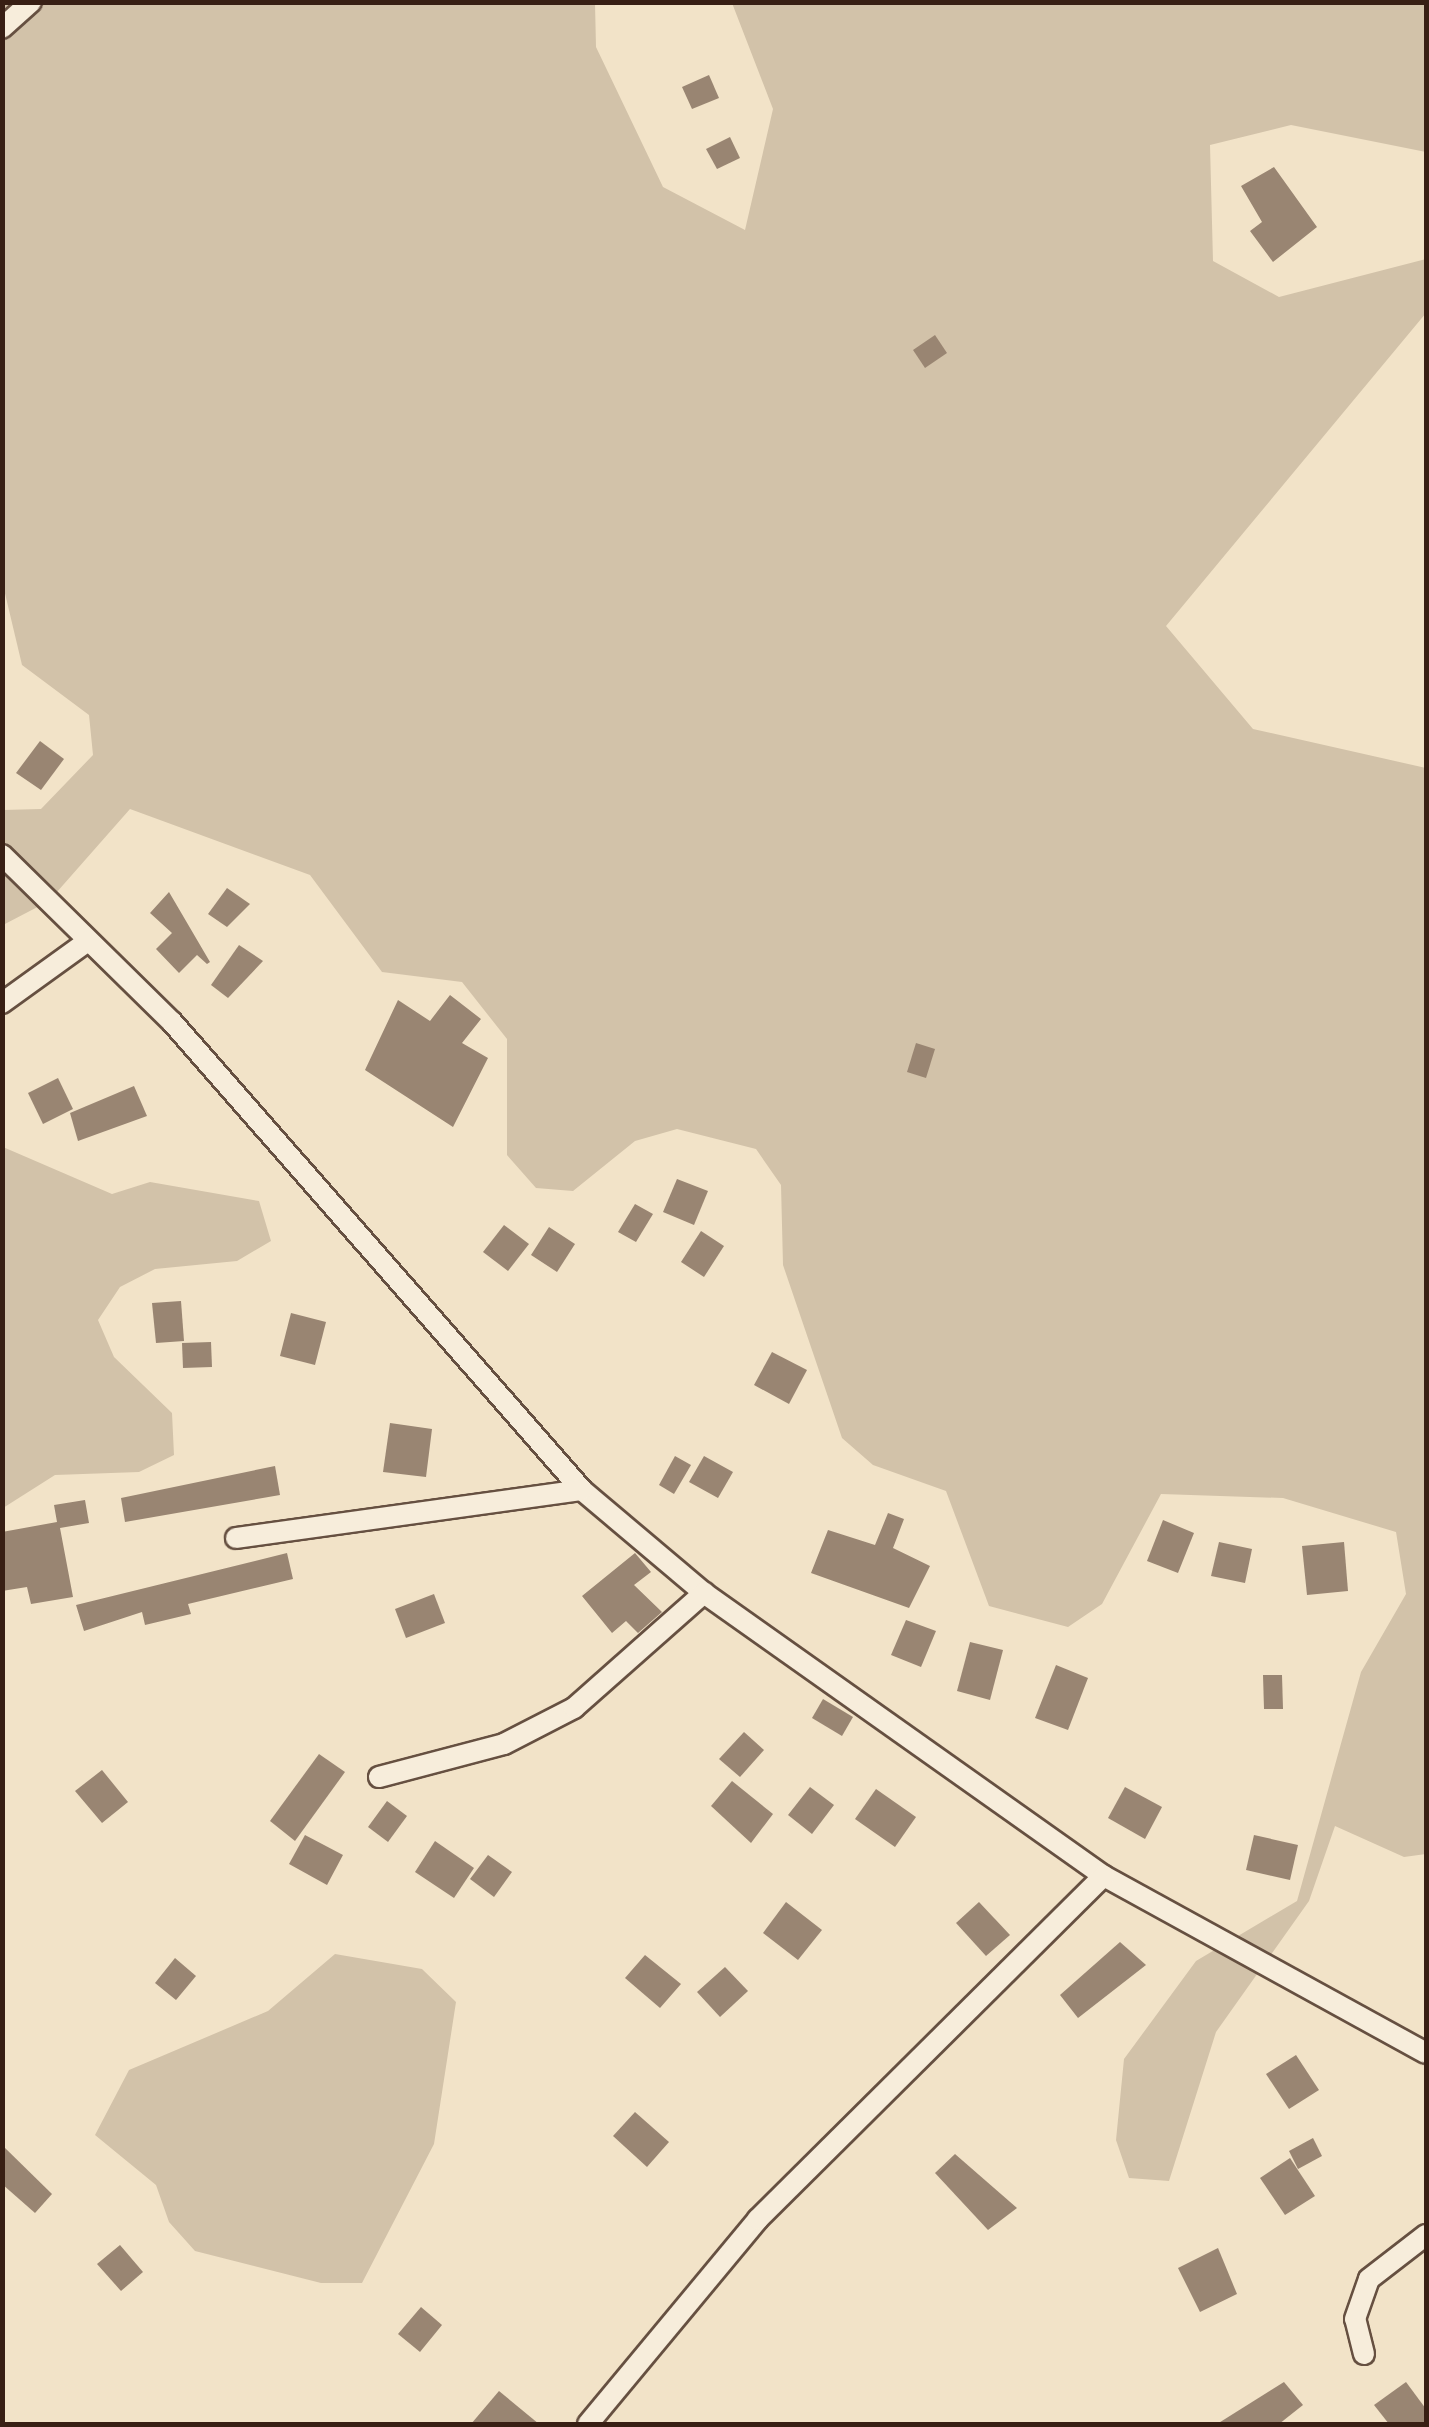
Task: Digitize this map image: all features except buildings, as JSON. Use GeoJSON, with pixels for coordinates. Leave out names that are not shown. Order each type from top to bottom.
{"type":"FeatureCollection","features":[{"type":"Feature","properties":{"kind":"street"},"geometry":{"type":"LineString","coordinates":[[2,28],[32,2]]}},
{"type":"Feature","properties":{"kind":"street"},"geometry":{"type":"LineString","coordinates":[[2,854],[272,1133],[582,1490],[704,1593],[1104,1876],[1426,2053]]}},
{"type":"Feature","properties":{"kind":"street"},"geometry":{"type":"LineString","coordinates":[[2,1003],[88,940]]}},
{"type":"Feature","properties":{"kind":"street"},"geometry":{"type":"LineString","coordinates":[[236,1538],[582,1490]]}},
{"type":"Feature","properties":{"kind":"street"},"geometry":{"type":"LineString","coordinates":[[379,1778],[504,1744],[574,1708],[704,1593]]}},
{"type":"Feature","properties":{"kind":"street"},"geometry":{"type":"LineString","coordinates":[[588,2424],[758,2219],[1104,1876]]}},
{"type":"Feature","properties":{"kind":"street"},"geometry":{"type":"LineString","coordinates":[[1364,2354],[1355,2319],[1368,2279],[1426,2235]]}},
{"type":"Feature","properties":{"kind":"shaded area"},"geometry":{"type":"Polygon","coordinates":[[[3,3],[595,3],[596,47],[663,187],[745,230],[773,109],[732,3],[1426,3],[1426,152],[1291,125],[1210,145],[1213,261],[1279,297],[1426,259],[1426,313],[1166,626],[1253,729],[1426,768],[1426,1854],[1404,1857],[1335,1826],[1309,1901],[1216,2032],[1169,2181],[1129,2178],[1116,2140],[1124,2059],[1196,1961],[1297,1901],[1361,1672],[1406,1594],[1396,1532],[1283,1498],[1161,1494],[1102,1604],[1068,1627],[989,1606],[946,1491],[873,1465],[842,1438],[783,1265],[781,1185],[756,1149],[677,1129],[635,1141],[573,1191],[536,1188],[507,1155],[507,1039],[462,982],[382,972],[310,875],[130,809],[49,901],[3,925],[3,810],[41,809],[93,755],[89,715],[22,665],[3,585],[3,3]]]}},
{"type":"Feature","properties":{"kind":"shaded area"},"geometry":{"type":"Polygon","coordinates":[[[3,1147],[112,1194],[150,1182],[259,1201],[271,1241],[237,1261],[155,1269],[120,1287],[98,1320],[114,1357],[172,1413],[174,1455],[139,1472],[55,1475],[3,1508],[3,1147]]]}},
{"type":"Feature","properties":{"kind":"shaded area"},"geometry":{"type":"Polygon","coordinates":[[[335,1954],[422,1969],[456,2002],[434,2144],[362,2283],[321,2283],[195,2251],[169,2222],[156,2185],[95,2135],[129,2070],[268,2011],[335,1954]]]}}]}
